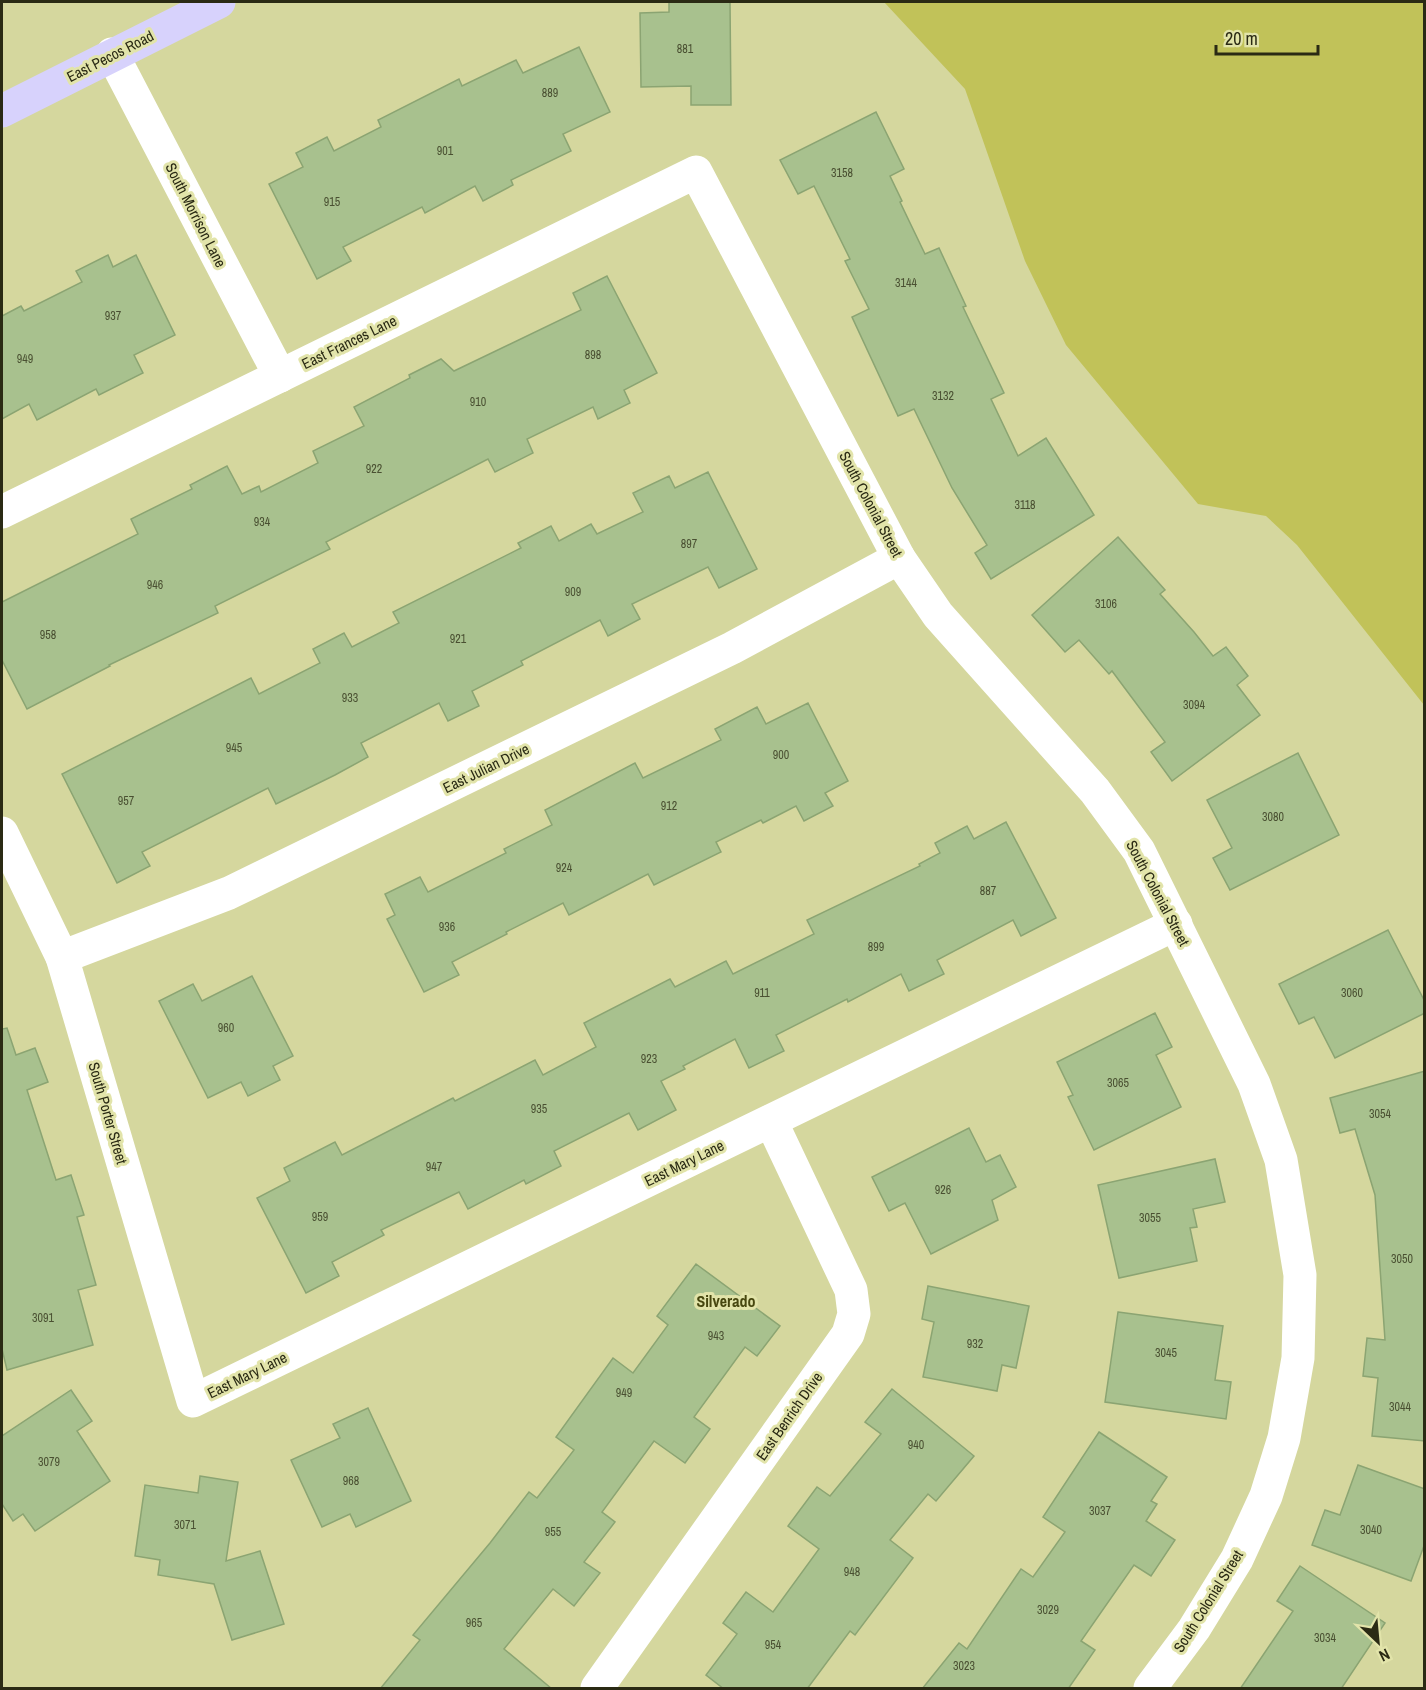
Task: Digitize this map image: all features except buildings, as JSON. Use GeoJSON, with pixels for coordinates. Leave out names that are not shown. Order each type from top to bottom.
{"type":"FeatureCollection","features":[{"type":"Feature","properties":{"kind":"main road","name":"East Pecos Road"},"geometry":{"type":"LineString","coordinates":[[2,111],[219,2]]}},
{"type":"Feature","properties":{"kind":"street","name":"South Morrison Lane"},"geometry":{"type":"LineString","coordinates":[[112,54],[280,376]]}},
{"type":"Feature","properties":{"kind":"street","name":"East Frances Lane"},"geometry":{"type":"LineString","coordinates":[[2,512],[696,172]]}},
{"type":"Feature","properties":{"kind":"street","name":"South Colonial Street"},"geometry":{"type":"LineString","coordinates":[[696,172],[899,558],[938,615],[1095,791],[1139,851],[1254,1084],[1281,1160],[1300,1275],[1298,1358],[1284,1438],[1261,1506],[1237,1559],[1194,1629],[1150,1689]]}},
{"type":"Feature","properties":{"kind":"street","name":"East Julian Drive"},"geometry":{"type":"LineString","coordinates":[[62,957],[240,888],[732,648],[899,558]]}},
{"type":"Feature","properties":{"kind":"street","name":"South Porter Street"},"geometry":{"type":"LineString","coordinates":[[2,833],[62,957],[192,1401]]}},
{"type":"Feature","properties":{"kind":"street","name":"East Mary Lane"},"geometry":{"type":"LineString","coordinates":[[192,1401],[1176,924]]}},
{"type":"Feature","properties":{"kind":"street","name":"East Benrich Drive"},"geometry":{"type":"LineString","coordinates":[[597,1689],[848,1334],[854,1314],[851,1290],[771,1121]]}},
{"type":"Feature","properties":{"kind":"shaded area"},"geometry":{"type":"Polygon","coordinates":[[[884,2],[1424,2],[1424,705],[1297,545],[1266,516],[1198,504],[1066,345],[1025,261],[965,89],[884,2]]]}},
{"type":"Feature","properties":{"kind":"district","name":"Silverado"},"geometry":{"type":"Point","coordinates":[726,1301]}}]}
